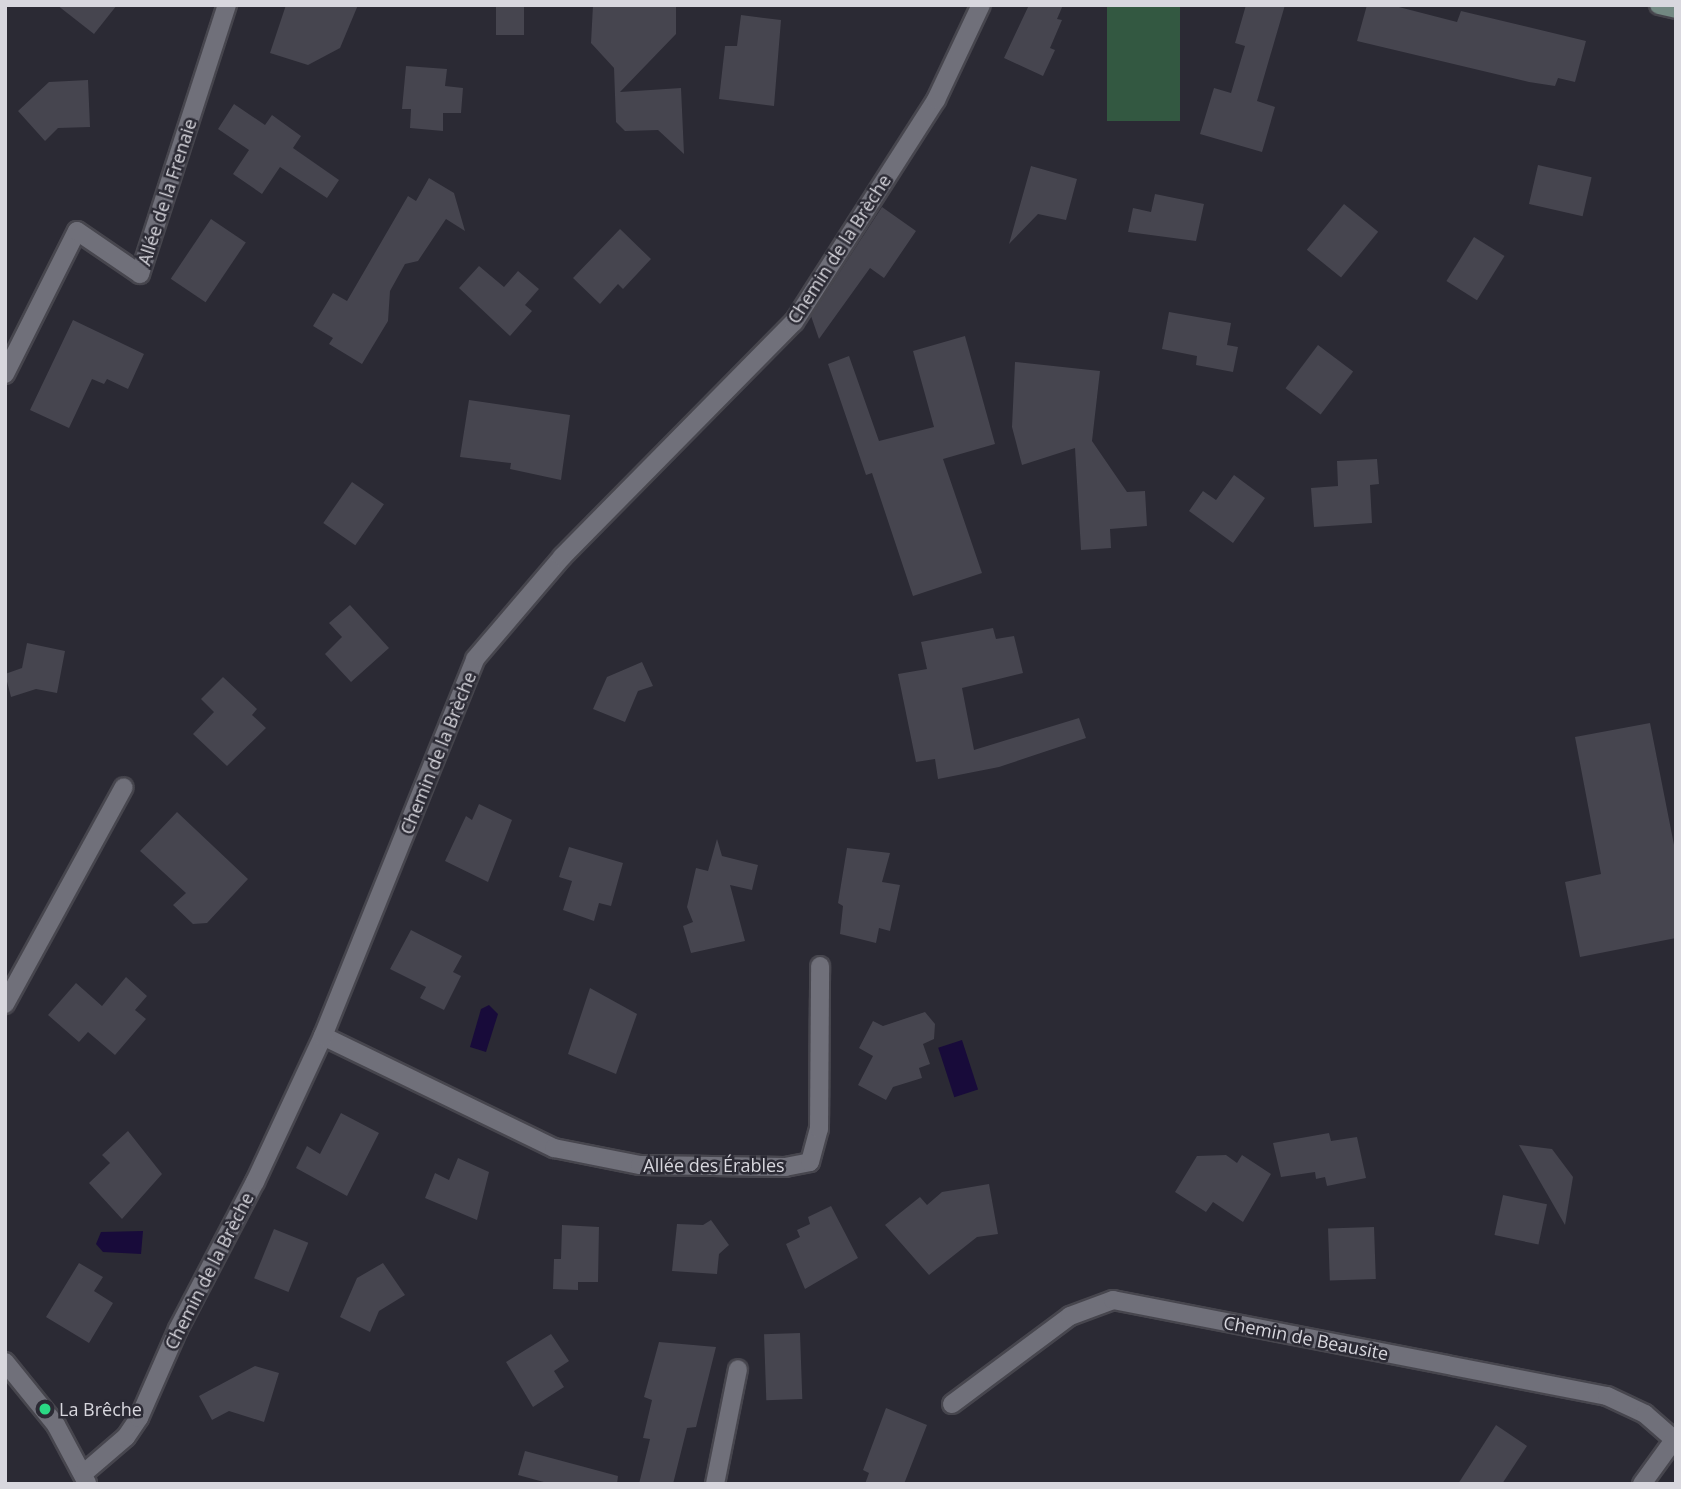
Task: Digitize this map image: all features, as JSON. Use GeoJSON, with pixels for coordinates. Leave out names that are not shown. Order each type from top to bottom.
{"type":"FeatureCollection","features":[{"type":"Feature","properties":{"kind":"street","name":"Allée de la Frenaie"},"geometry":{"type":"LineString","coordinates":[[5,374],[76,231],[140,274],[227,5]]}},
{"type":"Feature","properties":{"kind":"street","name":"Chemin de la Brèche"},"geometry":{"type":"LineString","coordinates":[[86,1478],[126,1437],[139,1418],[323,1036],[475,659],[562,557],[794,323],[936,100],[981,5]]}},
{"type":"Feature","properties":{"kind":"street"},"geometry":{"type":"LineString","coordinates":[[1659,5],[1676,9]]}},
{"type":"Feature","properties":{"kind":"street"},"geometry":{"type":"LineString","coordinates":[[5,1004],[124,787]]}},
{"type":"Feature","properties":{"kind":"street","name":"Allée des Érables"},"geometry":{"type":"LineString","coordinates":[[323,1036],[554,1148],[640,1166],[785,1167],[810,1162],[819,1129],[820,966]]}},
{"type":"Feature","properties":{"kind":"street","name":"Chemin de Beausite"},"geometry":{"type":"LineString","coordinates":[[952,1404],[1070,1316],[1113,1300],[1606,1396],[1645,1414],[1675,1441]]}},
{"type":"Feature","properties":{"kind":"street"},"geometry":{"type":"LineString","coordinates":[[5,1362],[45,1409],[86,1478]]}},
{"type":"Feature","properties":{"kind":"street"},"geometry":{"type":"LineString","coordinates":[[715,1484],[738,1369]]}},
{"type":"Feature","properties":{"kind":"street"},"geometry":{"type":"LineString","coordinates":[[1642,1484],[1675,1441]]}},
{"type":"Feature","properties":{"kind":"green space"},"geometry":{"type":"Polygon","coordinates":[[[1107,5],[1180,5],[1180,121],[1107,121],[1107,5]]]}},
{"type":"Feature","properties":{"kind":"shaded area"},"geometry":{"type":"Polygon","coordinates":[[[489,1005],[498,1014],[486,1052],[470,1047],[481,1009],[489,1005]]]}},
{"type":"Feature","properties":{"kind":"shaded area"},"geometry":{"type":"Polygon","coordinates":[[[962,1040],[978,1089],[954,1097],[938,1048],[962,1040]]]}},
{"type":"Feature","properties":{"kind":"shaded area"},"geometry":{"type":"Polygon","coordinates":[[[143,1231],[141,1254],[103,1252],[96,1244],[101,1232],[143,1231]]]}},
{"type":"Feature","properties":{"kind":"building"},"geometry":{"type":"Polygon","coordinates":[[[57,5],[117,5],[94,34],[57,5]]]}},
{"type":"Feature","properties":{"kind":"building"},"geometry":{"type":"Polygon","coordinates":[[[286,5],[358,5],[340,48],[308,65],[270,53],[286,5]]]}},
{"type":"Feature","properties":{"kind":"building"},"geometry":{"type":"Polygon","coordinates":[[[496,5],[524,5],[524,35],[496,35],[496,5]]]}},
{"type":"Feature","properties":{"kind":"building"},"geometry":{"type":"Polygon","coordinates":[[[593,5],[676,5],[676,34],[620,92],[681,88],[684,154],[658,130],[625,131],[616,122],[614,68],[591,43],[593,5]]]}},
{"type":"Feature","properties":{"kind":"building"},"geometry":{"type":"Polygon","coordinates":[[[1029,5],[1063,5],[1057,19],[1062,20],[1050,48],[1055,50],[1043,76],[1004,58],[1029,5]]]}},
{"type":"Feature","properties":{"kind":"building"},"geometry":{"type":"Polygon","coordinates":[[[1246,5],[1285,5],[1257,101],[1275,107],[1262,152],[1200,134],[1214,88],[1231,93],[1245,46],[1235,43],[1246,5]]]}},
{"type":"Feature","properties":{"kind":"building"},"geometry":{"type":"Polygon","coordinates":[[[1367,5],[1391,5],[1457,22],[1461,11],[1586,41],[1575,82],[1558,78],[1555,86],[1529,82],[1357,41],[1367,5]]]}},
{"type":"Feature","properties":{"kind":"building"},"geometry":{"type":"Polygon","coordinates":[[[741,15],[781,20],[774,106],[719,99],[725,46],[737,46],[741,15]]]}},
{"type":"Feature","properties":{"kind":"building"},"geometry":{"type":"Polygon","coordinates":[[[406,66],[447,69],[445,86],[463,88],[461,113],[443,113],[443,131],[410,128],[411,109],[402,109],[406,66]]]}},
{"type":"Feature","properties":{"kind":"building"},"geometry":{"type":"Polygon","coordinates":[[[88,80],[90,127],[58,128],[45,141],[18,111],[49,82],[88,80]]]}},
{"type":"Feature","properties":{"kind":"building"},"geometry":{"type":"Polygon","coordinates":[[[234,104],[265,125],[272,115],[301,136],[293,148],[339,180],[327,198],[280,167],[262,194],[233,174],[249,150],[218,129],[234,104]]]}},
{"type":"Feature","properties":{"kind":"building"},"geometry":{"type":"Polygon","coordinates":[[[1538,165],[1592,177],[1583,216],[1529,204],[1538,165]]]}},
{"type":"Feature","properties":{"kind":"building"},"geometry":{"type":"Polygon","coordinates":[[[1031,166],[1077,179],[1066,220],[1038,214],[1009,244],[1031,166]]]}},
{"type":"Feature","properties":{"kind":"building"},"geometry":{"type":"Polygon","coordinates":[[[429,178],[454,193],[465,231],[446,219],[418,261],[405,264],[390,291],[388,321],[362,364],[329,344],[333,338],[313,326],[333,293],[347,301],[408,196],[416,201],[429,178]]]}},
{"type":"Feature","properties":{"kind":"building"},"geometry":{"type":"Polygon","coordinates":[[[1155,194],[1204,204],[1196,241],[1128,232],[1133,208],[1151,212],[1155,194]]]}},
{"type":"Feature","properties":{"kind":"building"},"geometry":{"type":"Polygon","coordinates":[[[1344,204],[1378,232],[1341,278],[1307,250],[1344,204]]]}},
{"type":"Feature","properties":{"kind":"building"},"geometry":{"type":"Polygon","coordinates":[[[882,207],[916,231],[884,278],[870,268],[819,339],[811,316],[882,207]]]}},
{"type":"Feature","properties":{"kind":"building"},"geometry":{"type":"Polygon","coordinates":[[[211,219],[246,242],[206,302],[171,279],[211,219]]]}},
{"type":"Feature","properties":{"kind":"building"},"geometry":{"type":"Polygon","coordinates":[[[620,229],[651,259],[623,289],[618,284],[600,304],[573,278],[620,229]]]}},
{"type":"Feature","properties":{"kind":"building"},"geometry":{"type":"Polygon","coordinates":[[[1474,237],[1505,256],[1477,300],[1446,281],[1474,237]]]}},
{"type":"Feature","properties":{"kind":"building"},"geometry":{"type":"Polygon","coordinates":[[[479,266],[504,287],[518,271],[539,289],[525,305],[532,311],[510,336],[459,288],[479,266]]]}},
{"type":"Feature","properties":{"kind":"building"},"geometry":{"type":"Polygon","coordinates":[[[1169,312],[1231,323],[1227,345],[1238,347],[1233,372],[1196,365],[1197,356],[1162,349],[1169,312]]]}},
{"type":"Feature","properties":{"kind":"building"},"geometry":{"type":"Polygon","coordinates":[[[73,320],[144,354],[128,389],[107,379],[104,384],[92,379],[69,428],[30,410],[73,320]]]}},
{"type":"Feature","properties":{"kind":"building"},"geometry":{"type":"Polygon","coordinates":[[[965,336],[995,444],[943,459],[982,573],[913,596],[872,473],[866,475],[828,364],[849,356],[879,441],[934,427],[913,351],[965,336]]]}},
{"type":"Feature","properties":{"kind":"building"},"geometry":{"type":"Polygon","coordinates":[[[1318,345],[1353,371],[1321,415],[1286,388],[1318,345]]]}},
{"type":"Feature","properties":{"kind":"building"},"geometry":{"type":"Polygon","coordinates":[[[1015,362],[1100,371],[1092,441],[1127,492],[1145,491],[1147,526],[1110,529],[1111,548],[1081,550],[1075,448],[1022,465],[1012,427],[1015,362]]]}},
{"type":"Feature","properties":{"kind":"building"},"geometry":{"type":"Polygon","coordinates":[[[469,400],[570,415],[561,480],[510,469],[511,463],[460,457],[469,400]]]}},
{"type":"Feature","properties":{"kind":"building"},"geometry":{"type":"Polygon","coordinates":[[[1377,459],[1379,484],[1370,485],[1372,523],[1314,527],[1311,488],[1338,486],[1337,461],[1377,459]]]}},
{"type":"Feature","properties":{"kind":"building"},"geometry":{"type":"Polygon","coordinates":[[[1234,475],[1265,498],[1233,543],[1189,511],[1203,491],[1216,500],[1234,475]]]}},
{"type":"Feature","properties":{"kind":"building"},"geometry":{"type":"Polygon","coordinates":[[[352,482],[384,504],[355,545],[323,523],[352,482]]]}},
{"type":"Feature","properties":{"kind":"building"},"geometry":{"type":"Polygon","coordinates":[[[350,605],[389,648],[351,682],[325,654],[342,637],[329,623],[350,605]]]}},
{"type":"Feature","properties":{"kind":"building"},"geometry":{"type":"Polygon","coordinates":[[[993,628],[996,639],[1014,636],[1023,673],[962,688],[974,750],[1079,718],[1086,738],[999,767],[938,779],[935,759],[916,762],[898,674],[927,669],[921,642],[993,628]]]}},
{"type":"Feature","properties":{"kind":"building"},"geometry":{"type":"Polygon","coordinates":[[[27,643],[65,651],[57,693],[36,689],[11,697],[5,674],[22,668],[27,643]]]}},
{"type":"Feature","properties":{"kind":"building"},"geometry":{"type":"Polygon","coordinates":[[[642,662],[653,686],[638,691],[625,722],[593,709],[607,677],[642,662]]]}},
{"type":"Feature","properties":{"kind":"building"},"geometry":{"type":"Polygon","coordinates":[[[223,677],[257,709],[252,715],[266,728],[227,766],[193,734],[214,712],[201,699],[223,677]]]}},
{"type":"Feature","properties":{"kind":"building"},"geometry":{"type":"Polygon","coordinates":[[[1650,723],[1676,855],[1676,938],[1580,957],[1565,882],[1601,874],[1575,737],[1650,723]]]}},
{"type":"Feature","properties":{"kind":"building"},"geometry":{"type":"Polygon","coordinates":[[[479,804],[512,820],[488,882],[445,861],[466,816],[472,820],[479,804]]]}},
{"type":"Feature","properties":{"kind":"building"},"geometry":{"type":"Polygon","coordinates":[[[177,812],[248,879],[207,923],[193,924],[173,905],[186,893],[140,851],[177,812]]]}},
{"type":"Feature","properties":{"kind":"building"},"geometry":{"type":"Polygon","coordinates":[[[717,839],[722,856],[758,865],[752,890],[730,885],[745,941],[691,953],[683,926],[693,922],[687,907],[696,868],[708,871],[717,839]]]}},
{"type":"Feature","properties":{"kind":"building"},"geometry":{"type":"Polygon","coordinates":[[[569,847],[623,863],[611,906],[599,903],[594,921],[563,910],[572,881],[559,877],[569,847]]]}},
{"type":"Feature","properties":{"kind":"building"},"geometry":{"type":"Polygon","coordinates":[[[847,848],[890,853],[882,882],[900,885],[890,931],[879,928],[876,943],[840,934],[843,906],[838,903],[847,848]]]}},
{"type":"Feature","properties":{"kind":"building"},"geometry":{"type":"Polygon","coordinates":[[[411,930],[462,956],[453,972],[461,976],[444,1010],[420,998],[426,987],[390,969],[411,930]]]}},
{"type":"Feature","properties":{"kind":"building"},"geometry":{"type":"Polygon","coordinates":[[[126,977],[147,996],[135,1010],[146,1019],[115,1055],[88,1032],[79,1042],[48,1015],[76,983],[102,1006],[126,977]]]}},
{"type":"Feature","properties":{"kind":"building"},"geometry":{"type":"Polygon","coordinates":[[[590,988],[637,1014],[616,1074],[568,1054],[590,988]]]}},
{"type":"Feature","properties":{"kind":"building"},"geometry":{"type":"Polygon","coordinates":[[[925,1012],[935,1024],[934,1039],[923,1044],[930,1064],[919,1068],[922,1078],[893,1087],[886,1100],[858,1085],[873,1056],[859,1048],[873,1021],[883,1026],[925,1012]]]}},
{"type":"Feature","properties":{"kind":"building"},"geometry":{"type":"Polygon","coordinates":[[[341,1113],[379,1133],[347,1196],[296,1168],[307,1146],[320,1154],[341,1113]]]}},
{"type":"Feature","properties":{"kind":"building"},"geometry":{"type":"Polygon","coordinates":[[[128,1131],[162,1174],[122,1219],[89,1183],[110,1163],[102,1155],[128,1131]]]}},
{"type":"Feature","properties":{"kind":"building"},"geometry":{"type":"Polygon","coordinates":[[[1329,1133],[1331,1141],[1357,1137],[1366,1178],[1327,1186],[1325,1177],[1316,1179],[1315,1172],[1281,1177],[1273,1143],[1329,1133]]]}},
{"type":"Feature","properties":{"kind":"building"},"geometry":{"type":"Polygon","coordinates":[[[1519,1145],[1552,1149],[1573,1177],[1565,1225],[1519,1145]]]}},
{"type":"Feature","properties":{"kind":"building"},"geometry":{"type":"Polygon","coordinates":[[[1226,1155],[1237,1163],[1242,1155],[1271,1174],[1243,1222],[1213,1202],[1206,1212],[1175,1192],[1197,1156],[1226,1155]]]}},
{"type":"Feature","properties":{"kind":"building"},"geometry":{"type":"Polygon","coordinates":[[[458,1158],[489,1172],[477,1220],[425,1198],[435,1173],[449,1180],[458,1158]]]}},
{"type":"Feature","properties":{"kind":"building"},"geometry":{"type":"Polygon","coordinates":[[[989,1184],[998,1234],[977,1237],[929,1275],[885,1225],[920,1197],[927,1205],[942,1192],[989,1184]]]}},
{"type":"Feature","properties":{"kind":"building"},"geometry":{"type":"Polygon","coordinates":[[[1503,1195],[1547,1204],[1538,1244],[1494,1235],[1503,1195]]]}},
{"type":"Feature","properties":{"kind":"building"},"geometry":{"type":"Polygon","coordinates":[[[831,1206],[858,1258],[805,1289],[786,1244],[800,1237],[797,1230],[810,1224],[808,1217],[831,1206]]]}},
{"type":"Feature","properties":{"kind":"building"},"geometry":{"type":"Polygon","coordinates":[[[711,1220],[729,1245],[719,1254],[717,1274],[672,1271],[677,1224],[703,1225],[711,1220]]]}},
{"type":"Feature","properties":{"kind":"building"},"geometry":{"type":"Polygon","coordinates":[[[562,1225],[599,1227],[598,1282],[578,1282],[578,1290],[553,1289],[554,1259],[561,1259],[562,1225]]]}},
{"type":"Feature","properties":{"kind":"building"},"geometry":{"type":"Polygon","coordinates":[[[1374,1227],[1376,1279],[1330,1281],[1328,1229],[1374,1227]]]}},
{"type":"Feature","properties":{"kind":"building"},"geometry":{"type":"Polygon","coordinates":[[[274,1229],[308,1243],[288,1292],[254,1278],[274,1229]]]}},
{"type":"Feature","properties":{"kind":"building"},"geometry":{"type":"Polygon","coordinates":[[[79,1263],[103,1277],[94,1291],[113,1303],[89,1343],[46,1317],[79,1263]]]}},
{"type":"Feature","properties":{"kind":"building"},"geometry":{"type":"Polygon","coordinates":[[[383,1263],[405,1295],[379,1311],[370,1332],[340,1317],[357,1278],[383,1263]]]}},
{"type":"Feature","properties":{"kind":"building"},"geometry":{"type":"Polygon","coordinates":[[[800,1333],[802,1399],[766,1400],[764,1334],[800,1333]]]}},
{"type":"Feature","properties":{"kind":"building"},"geometry":{"type":"Polygon","coordinates":[[[551,1334],[569,1361],[554,1371],[564,1387],[533,1407],[506,1362],[551,1334]]]}},
{"type":"Feature","properties":{"kind":"building"},"geometry":{"type":"Polygon","coordinates":[[[659,1342],[716,1347],[696,1427],[687,1428],[673,1484],[639,1484],[650,1439],[643,1438],[652,1400],[644,1397],[659,1342]]]}},
{"type":"Feature","properties":{"kind":"building"},"geometry":{"type":"Polygon","coordinates":[[[255,1366],[279,1373],[264,1422],[229,1411],[212,1420],[199,1396],[255,1366]]]}},
{"type":"Feature","properties":{"kind":"building"},"geometry":{"type":"Polygon","coordinates":[[[886,1408],[927,1425],[904,1484],[865,1484],[869,1473],[863,1470],[886,1408]]]}},
{"type":"Feature","properties":{"kind":"building"},"geometry":{"type":"Polygon","coordinates":[[[1496,1425],[1527,1446],[1502,1484],[1458,1484],[1496,1425]]]}},
{"type":"Feature","properties":{"kind":"building"},"geometry":{"type":"Polygon","coordinates":[[[525,1451],[618,1476],[617,1484],[551,1484],[518,1475],[525,1451]]]}},
{"type":"Feature","properties":{"kind":"place","name":"La Brêche"},"geometry":{"type":"Point","coordinates":[45,1409]}}]}
